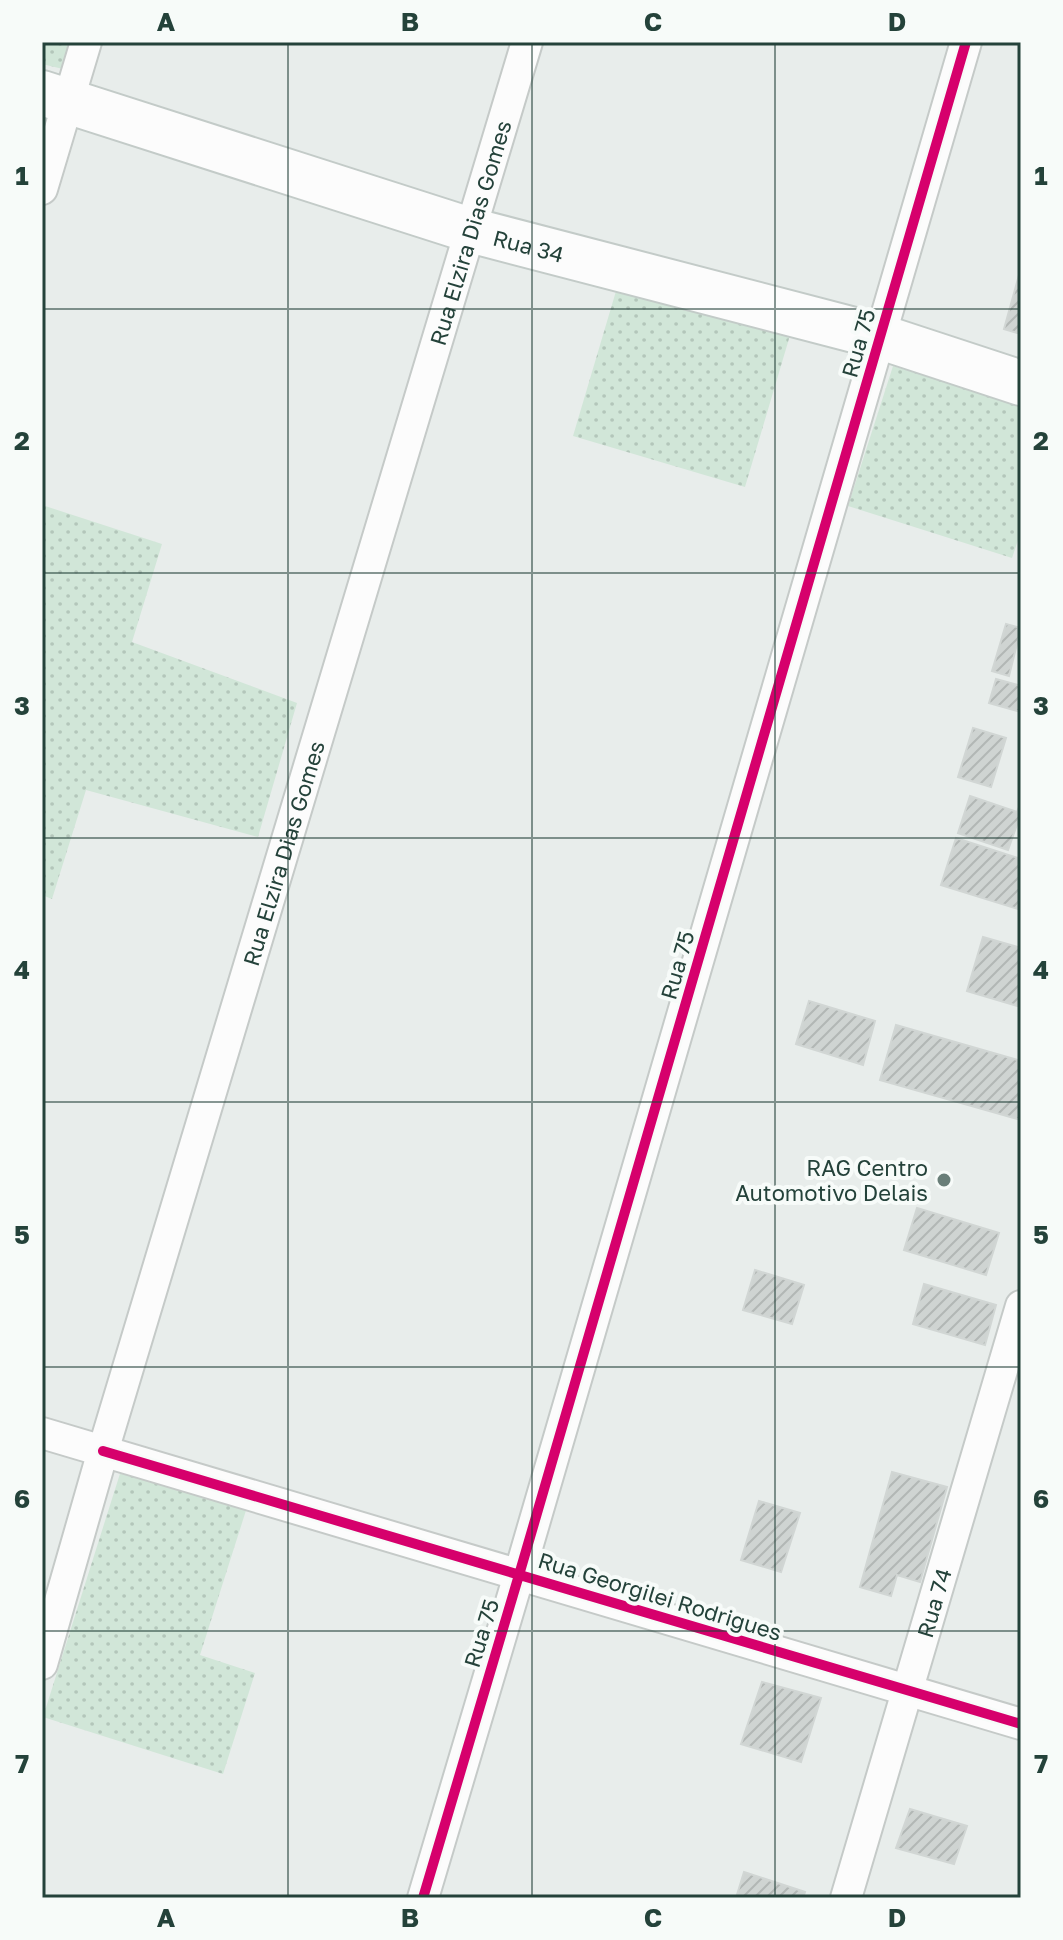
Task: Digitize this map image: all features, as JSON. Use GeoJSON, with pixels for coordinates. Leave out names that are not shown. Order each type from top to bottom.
{"type":"FeatureCollection","features":[{"type":"Feature","properties":{"kind":"street"},"geometry":{"type":"LineString","coordinates":[[42,189],[55,96],[86,42]]}},
{"type":"Feature","properties":{"kind":"street","name":"Rua Elzira Dias Gomes"},"geometry":{"type":"LineString","coordinates":[[42,1664],[103,1451],[527,42]]}},
{"type":"Feature","properties":{"kind":"street","name":"Rua 75"},"geometry":{"type":"LineString","coordinates":[[423,1898],[966,42]]}},
{"type":"Feature","properties":{"kind":"street","name":"Rua 34"},"geometry":{"type":"LineString","coordinates":[[55,96],[470,230],[881,337],[1021,383]]}},
{"type":"Feature","properties":{"kind":"street","name":"Rua 74"},"geometry":{"type":"LineString","coordinates":[[846,1898],[1021,1306]]}},
{"type":"Feature","properties":{"kind":"street","name":"Rua Georgilei Rodrigues"},"geometry":{"type":"LineString","coordinates":[[42,1433],[1021,1724]]}},
{"type":"Feature","properties":{"kind":"green space"},"geometry":{"type":"Polygon","coordinates":[[[42,42],[71,42],[63,69],[42,64],[42,42]]]}},
{"type":"Feature","properties":{"kind":"green space"},"geometry":{"type":"Polygon","coordinates":[[[619,281],[791,332],[745,487],[573,436],[619,281]]]}},
{"type":"Feature","properties":{"kind":"green space"},"geometry":{"type":"Polygon","coordinates":[[[893,366],[1021,406],[1021,531],[1012,558],[848,506],[893,366]]]}},
{"type":"Feature","properties":{"kind":"green space"},"geometry":{"type":"Polygon","coordinates":[[[42,505],[162,544],[132,642],[297,703],[258,837],[86,790],[52,899],[42,895],[42,505]]]}},
{"type":"Feature","properties":{"kind":"green space"},"geometry":{"type":"Polygon","coordinates":[[[124,1461],[249,1501],[200,1655],[255,1673],[223,1774],[43,1717],[124,1461]]]}},
{"type":"Feature","properties":{"kind":"building"},"geometry":{"type":"Polygon","coordinates":[[[1021,268],[1021,334],[1004,329],[1021,268]]]}},
{"type":"Feature","properties":{"kind":"building"},"geometry":{"type":"Polygon","coordinates":[[[1006,624],[1021,628],[1009,676],[992,671],[1006,624]]]}},
{"type":"Feature","properties":{"kind":"building"},"geometry":{"type":"Polygon","coordinates":[[[996,679],[1021,686],[1021,712],[989,703],[996,679]]]}},
{"type":"Feature","properties":{"kind":"building"},"geometry":{"type":"Polygon","coordinates":[[[973,728],[1006,738],[991,787],[958,777],[973,728]]]}},
{"type":"Feature","properties":{"kind":"building"},"geometry":{"type":"Polygon","coordinates":[[[970,796],[1017,812],[1021,802],[1021,820],[1008,850],[958,833],[970,796]]]}},
{"type":"Feature","properties":{"kind":"building"},"geometry":{"type":"Polygon","coordinates":[[[956,838],[1021,859],[1021,910],[941,885],[956,838]]]}},
{"type":"Feature","properties":{"kind":"building"},"geometry":{"type":"Polygon","coordinates":[[[983,937],[1021,948],[1021,1007],[967,991],[983,937]]]}},
{"type":"Feature","properties":{"kind":"building"},"geometry":{"type":"Polygon","coordinates":[[[809,1001],[875,1021],[863,1065],[796,1044],[809,1001]]]}},
{"type":"Feature","properties":{"kind":"building"},"geometry":{"type":"Polygon","coordinates":[[[896,1025],[1021,1061],[1021,1120],[880,1080],[896,1025]]]}},
{"type":"Feature","properties":{"kind":"building"},"geometry":{"type":"Polygon","coordinates":[[[917,1208],[999,1233],[986,1275],[904,1250],[917,1208]]]}},
{"type":"Feature","properties":{"kind":"building"},"geometry":{"type":"Polygon","coordinates":[[[755,1270],[804,1285],[792,1324],[743,1310],[755,1270]]]}},
{"type":"Feature","properties":{"kind":"building"},"geometry":{"type":"Polygon","coordinates":[[[924,1284],[996,1305],[985,1345],[913,1324],[924,1284]]]}},
{"type":"Feature","properties":{"kind":"building"},"geometry":{"type":"Polygon","coordinates":[[[892,1472],[947,1487],[920,1582],[897,1575],[891,1596],[860,1587],[892,1472]]]}},
{"type":"Feature","properties":{"kind":"building"},"geometry":{"type":"Polygon","coordinates":[[[759,1501],[800,1513],[781,1572],[741,1560],[759,1501]]]}},
{"type":"Feature","properties":{"kind":"building"},"geometry":{"type":"Polygon","coordinates":[[[762,1682],[821,1698],[801,1762],[741,1744],[762,1682]]]}},
{"type":"Feature","properties":{"kind":"building"},"geometry":{"type":"Polygon","coordinates":[[[910,1809],[967,1826],[954,1864],[896,1848],[910,1809]]]}},
{"type":"Feature","properties":{"kind":"building"},"geometry":{"type":"Polygon","coordinates":[[[744,1872],[805,1892],[803,1898],[736,1898],[744,1872]]]}},
{"type":"Feature","properties":{"kind":"cycle path"},"geometry":{"type":"LineString","coordinates":[[423,1898],[966,42]]}},
{"type":"Feature","properties":{"kind":"cycle path"},"geometry":{"type":"LineString","coordinates":[[103,1451],[1021,1724]]}},
{"type":"Feature","properties":{"kind":"place","name":"RAG Centro Automotivo Delais"},"geometry":{"type":"Point","coordinates":[944,1180]}}]}
